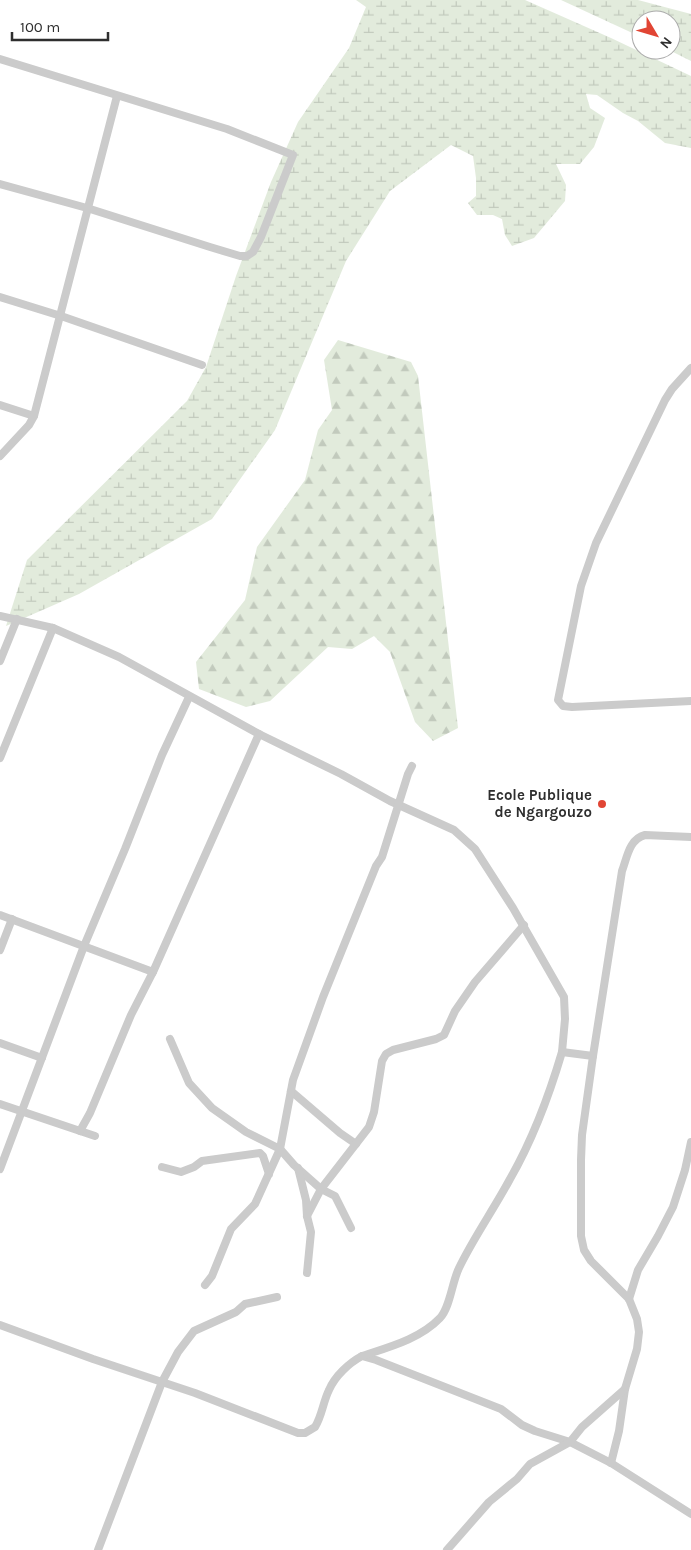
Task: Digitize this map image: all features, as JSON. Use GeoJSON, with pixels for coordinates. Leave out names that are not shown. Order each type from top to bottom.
{"type":"FeatureCollection","features":[{"type":"Feature","properties":{"kind":"street"},"geometry":{"type":"LineString","coordinates":[[0,59],[227,130],[293,155],[262,237],[253,252],[247,256],[240,256],[202,245],[87,208],[0,184]]}},
{"type":"Feature","properties":{"kind":"street"},"geometry":{"type":"LineString","coordinates":[[0,456],[29,425],[34,416],[117,96]]}},
{"type":"Feature","properties":{"kind":"street"},"geometry":{"type":"LineString","coordinates":[[0,297],[202,365]]}},
{"type":"Feature","properties":{"kind":"street"},"geometry":{"type":"LineString","coordinates":[[691,368],[672,389],[665,400],[596,543],[581,586],[558,700],[564,706],[572,707],[691,701]]}},
{"type":"Feature","properties":{"kind":"street"},"geometry":{"type":"LineString","coordinates":[[0,405],[34,416]]}},
{"type":"Feature","properties":{"kind":"street"},"geometry":{"type":"LineString","coordinates":[[0,616],[53,628],[119,657],[259,734],[454,830],[474,849],[524,925],[564,997],[565,1019],[562,1052],[552,1085],[534,1131],[511,1179],[458,1270],[443,1316],[427,1328],[396,1346],[362,1356],[354,1361],[335,1380],[329,1389],[318,1423],[305,1433],[298,1433],[195,1393],[0,1325]]}},
{"type":"Feature","properties":{"kind":"street"},"geometry":{"type":"LineString","coordinates":[[0,661],[17,619]]}},
{"type":"Feature","properties":{"kind":"street"},"geometry":{"type":"LineString","coordinates":[[0,758],[53,628]]}},
{"type":"Feature","properties":{"kind":"street"},"geometry":{"type":"LineString","coordinates":[[0,1169],[84,946],[162,755],[189,697]]}},
{"type":"Feature","properties":{"kind":"street"},"geometry":{"type":"LineString","coordinates":[[80,1131],[90,1113],[131,1015],[153,972],[259,734]]}},
{"type":"Feature","properties":{"kind":"street"},"geometry":{"type":"LineString","coordinates":[[205,1285],[212,1276],[231,1229],[255,1204],[280,1149],[293,1080],[323,997],[376,866],[382,857],[412,766]]}},
{"type":"Feature","properties":{"kind":"street"},"geometry":{"type":"LineString","coordinates":[[611,1463],[625,1389],[637,1349],[639,1332],[637,1319],[629,1299],[590,1261],[584,1250],[582,1236],[582,1135],[622,872],[633,842],[638,837],[645,835],[691,838]]}},
{"type":"Feature","properties":{"kind":"street"},"geometry":{"type":"LineString","coordinates":[[0,915],[153,972]]}},
{"type":"Feature","properties":{"kind":"street"},"geometry":{"type":"LineString","coordinates":[[0,950],[12,919]]}},
{"type":"Feature","properties":{"kind":"street"},"geometry":{"type":"LineString","coordinates":[[307,1216],[321,1189],[369,1127],[374,1112],[382,1061],[386,1054],[405,1046],[436,1040],[444,1035],[455,1011],[474,982],[524,925]]}},
{"type":"Feature","properties":{"kind":"street"},"geometry":{"type":"LineString","coordinates":[[170,1039],[188,1082],[212,1108],[246,1132],[280,1149],[321,1189],[335,1196],[351,1228]]}},
{"type":"Feature","properties":{"kind":"street"},"geometry":{"type":"LineString","coordinates":[[0,1043],[42,1058]]}},
{"type":"Feature","properties":{"kind":"street"},"geometry":{"type":"LineString","coordinates":[[562,1052],[593,1056]]}},
{"type":"Feature","properties":{"kind":"street"},"geometry":{"type":"LineString","coordinates":[[291,1091],[340,1133],[356,1144]]}},
{"type":"Feature","properties":{"kind":"street"},"geometry":{"type":"LineString","coordinates":[[0,1104],[95,1136]]}},
{"type":"Feature","properties":{"kind":"street"},"geometry":{"type":"LineString","coordinates":[[629,1299],[638,1270],[673,1207],[685,1170],[691,1142]]}},
{"type":"Feature","properties":{"kind":"street"},"geometry":{"type":"LineString","coordinates":[[162,1167],[181,1172],[194,1167],[202,1161],[260,1153],[263,1156],[269,1174]]}},
{"type":"Feature","properties":{"kind":"street"},"geometry":{"type":"LineString","coordinates":[[298,1168],[311,1232],[307,1273]]}},
{"type":"Feature","properties":{"kind":"street"},"geometry":{"type":"LineString","coordinates":[[98,1550],[162,1382],[178,1352],[194,1331],[236,1312],[245,1304],[277,1296]]}},
{"type":"Feature","properties":{"kind":"street"},"geometry":{"type":"LineString","coordinates":[[362,1356],[501,1409],[522,1425],[570,1442],[611,1463],[691,1514]]}},
{"type":"Feature","properties":{"kind":"street"},"geometry":{"type":"LineString","coordinates":[[447,1550],[489,1502],[517,1479],[530,1464],[570,1442],[582,1427],[625,1389]]}},
{"type":"Feature","properties":{"kind":"green space"},"geometry":{"type":"Polygon","coordinates":[[[356,0],[525,0],[631,48],[631,60],[657,60],[691,76],[691,148],[665,143],[638,121],[597,95],[586,94],[590,108],[605,118],[594,147],[580,164],[556,164],[566,185],[565,201],[534,238],[512,246],[505,235],[502,219],[493,215],[477,215],[468,203],[476,196],[473,156],[451,145],[390,191],[346,261],[275,430],[212,519],[79,594],[6,626],[27,560],[187,401],[206,367],[236,276],[271,182],[298,122],[349,48],[366,7],[356,0]]]}},
{"type":"Feature","properties":{"kind":"green space"},"geometry":{"type":"Polygon","coordinates":[[[561,0],[638,0],[676,10],[631,10],[631,32],[561,0]]]}},
{"type":"Feature","properties":{"kind":"green space"},"geometry":{"type":"Polygon","coordinates":[[[681,11],[691,14],[691,61],[681,56],[681,11]]]}},
{"type":"Feature","properties":{"kind":"green space"},"geometry":{"type":"Polygon","coordinates":[[[338,340],[411,362],[418,376],[458,728],[433,741],[415,722],[390,652],[374,636],[352,649],[328,647],[270,701],[246,707],[199,689],[196,662],[245,600],[257,547],[305,480],[318,430],[332,410],[324,360],[338,340]]]}},
{"type":"Feature","properties":{"kind":"place","name":"Ecole Publique de Ngargouzo"},"geometry":{"type":"Point","coordinates":[602,804]}}]}
